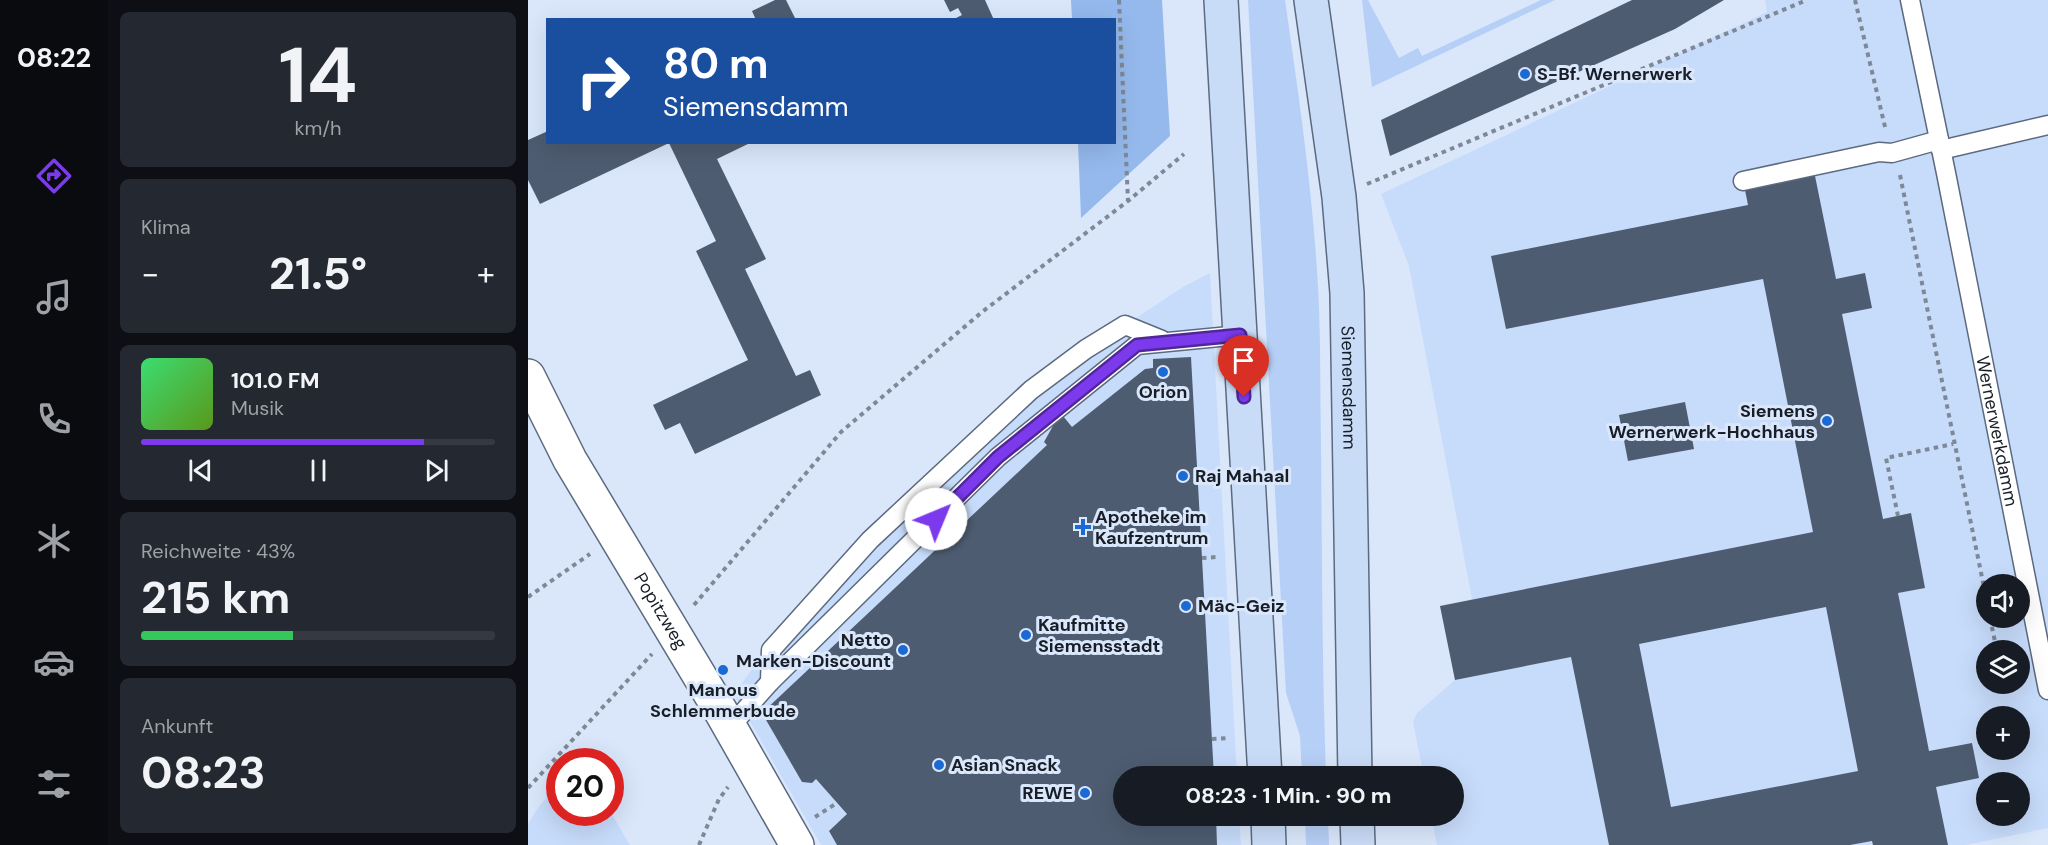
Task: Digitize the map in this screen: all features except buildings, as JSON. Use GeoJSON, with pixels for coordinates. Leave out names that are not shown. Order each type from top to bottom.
{"type":"FeatureCollection","features":[{"type":"Feature","properties":{"kind":"main road"},"geometry":{"type":"LineString","coordinates":[[1221,0],[1264,766]]}},
{"type":"Feature","properties":{"kind":"main road","name":"Siemensdamm"},"geometry":{"type":"LineString","coordinates":[[1311,0],[1339,197],[1347,293],[1355,766]]}},
{"type":"Feature","properties":{"kind":"main road"},"geometry":{"type":"LineString","coordinates":[[1268,826],[1269,845]]}},
{"type":"Feature","properties":{"kind":"main road"},"geometry":{"type":"LineString","coordinates":[[1357,826],[1358,845]]}},
{"type":"Feature","properties":{"kind":"street","name":"Popitzweg"},"geometry":{"type":"LineString","coordinates":[[528,376],[570,460],[797,845]]}},
{"type":"Feature","properties":{"kind":"lane","name":"Wernerwerkdamm"},"geometry":{"type":"LineString","coordinates":[[1910,0],[2040,603],[2048,690]]}},
{"type":"Feature","properties":{"kind":"lane"},"geometry":{"type":"LineString","coordinates":[[1743,181],[1879,152],[1892,153],[2048,125]]}},
{"type":"Feature","properties":{"kind":"lane"},"geometry":{"type":"LineString","coordinates":[[770,682],[771,650],[870,540],[1031,390],[1086,349],[1125,325],[1167,342]]}},
{"type":"Feature","properties":{"kind":"lane"},"geometry":{"type":"LineString","coordinates":[[729,727],[770,682],[998,457],[1137,345],[1240,335]]}},
{"type":"Feature","properties":{"kind":"path"},"geometry":{"type":"LineString","coordinates":[[1119,0],[1128,201]]}},
{"type":"Feature","properties":{"kind":"path"},"geometry":{"type":"LineString","coordinates":[[1339,197],[1807,0]]}},
{"type":"Feature","properties":{"kind":"path"},"geometry":{"type":"LineString","coordinates":[[1855,0],[1892,153],[1902,180],[1953,444],[1981,574]]}},
{"type":"Feature","properties":{"kind":"path"},"geometry":{"type":"LineString","coordinates":[[528,788],[672,632],[841,432],[982,312],[1128,201],[1184,154]]}},
{"type":"Feature","properties":{"kind":"path"},"geometry":{"type":"LineString","coordinates":[[1898,516],[1886,458],[1953,444]]}},
{"type":"Feature","properties":{"kind":"path"},"geometry":{"type":"LineString","coordinates":[[528,597],[615,537]]}},
{"type":"Feature","properties":{"kind":"path"},"geometry":{"type":"LineString","coordinates":[[1202,558],[1217,556]]}},
{"type":"Feature","properties":{"kind":"path"},"geometry":{"type":"LineString","coordinates":[[1212,739],[1229,738]]}},
{"type":"Feature","properties":{"kind":"path"},"geometry":{"type":"LineString","coordinates":[[699,845],[719,799],[726,792],[746,755]]}},
{"type":"Feature","properties":{"kind":"shaded area"},"geometry":{"type":"Polygon","coordinates":[[[1071,0],[1162,0],[1170,136],[1081,218],[1078,144],[1116,144],[1116,18],[1072,18],[1071,0]]]}},
{"type":"Feature","properties":{"kind":"shaded area"},"geometry":{"type":"Polygon","coordinates":[[[1248,0],[1285,0],[1311,202],[1320,334],[1326,766],[1301,766],[1300,736],[1286,693],[1248,0]]]}},
{"type":"Feature","properties":{"kind":"shaded area"},"geometry":{"type":"Polygon","coordinates":[[[1362,0],[1368,0],[1399,58],[1418,48],[1422,56],[1541,0],[1555,0],[1372,87],[1362,0]]]}},
{"type":"Feature","properties":{"kind":"shaded area"},"geometry":{"type":"Polygon","coordinates":[[[1765,0],[2048,0],[2048,828],[1966,845],[1437,845],[1433,826],[1464,826],[1464,766],[1422,766],[1413,722],[1417,713],[1455,680],[1440,606],[1472,599],[1409,266],[1381,194],[1767,12],[1765,0]]]}},
{"type":"Feature","properties":{"kind":"shaded area","name":"Kaufmitte Siemensstadt"},"geometry":{"type":"Polygon","coordinates":[[[1210,273],[1236,766],[1113,766],[1113,826],[1240,826],[1241,845],[821,845],[734,694],[758,661],[855,549],[1016,397],[1183,287],[1210,273]]]}},
{"type":"Feature","properties":{"kind":"shaded area"},"geometry":{"type":"Polygon","coordinates":[[[546,798],[546,826],[619,826],[630,845],[528,845],[528,824],[546,798]]]}},
{"type":"Feature","properties":{"kind":"shaded area"},"geometry":{"type":"Polygon","coordinates":[[[1305,826],[1328,826],[1329,845],[1306,845],[1305,826]]]}},
{"type":"Feature","properties":{"kind":"place","name":"S-Bf. Wernerwerk"},"geometry":{"type":"Point","coordinates":[1525,74]}},
{"type":"Feature","properties":{"kind":"place","name":"Orion"},"geometry":{"type":"Point","coordinates":[1163,372]}},
{"type":"Feature","properties":{"kind":"place","name":"Siemens Wernerwerk-Hochhaus"},"geometry":{"type":"Point","coordinates":[1827,421]}},
{"type":"Feature","properties":{"kind":"place","name":"Raj Mahaal"},"geometry":{"type":"Point","coordinates":[1183,476]}},
{"type":"Feature","properties":{"kind":"place","name":"Apotheke im Kaufzentrum"},"geometry":{"type":"Point","coordinates":[1083,527]}},
{"type":"Feature","properties":{"kind":"place","name":"Mäc-Geiz"},"geometry":{"type":"Point","coordinates":[1186,606]}},
{"type":"Feature","properties":{"kind":"place","name":"Kaufmitte Siemensstadt"},"geometry":{"type":"Point","coordinates":[1026,635]}},
{"type":"Feature","properties":{"kind":"place","name":"Netto Marken-Discount"},"geometry":{"type":"Point","coordinates":[903,650]}},
{"type":"Feature","properties":{"kind":"place","name":"Manous Schlemmerbude"},"geometry":{"type":"Point","coordinates":[723,670]}},
{"type":"Feature","properties":{"kind":"place","name":"Asian Snack"},"geometry":{"type":"Point","coordinates":[939,765]}},
{"type":"Feature","properties":{"kind":"place","name":"REWE"},"geometry":{"type":"Point","coordinates":[1085,793]}},
{"type":"Feature","properties":{"kind":"route"},"geometry":{"type":"LineString","coordinates":[[936,519],[998,457],[1137,345],[1240,335],[1244,397]]}}]}
